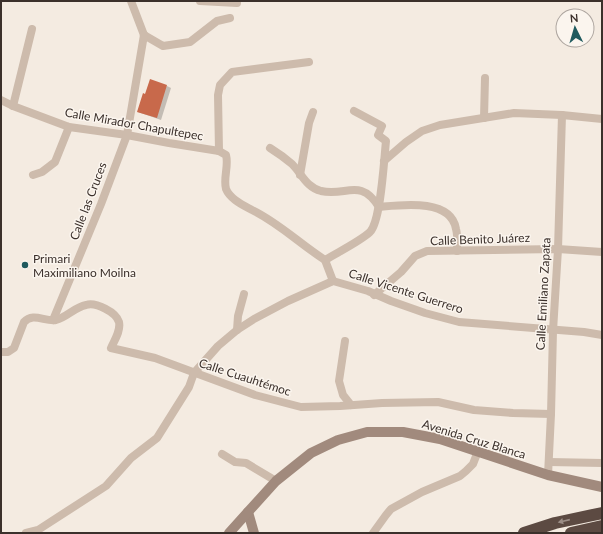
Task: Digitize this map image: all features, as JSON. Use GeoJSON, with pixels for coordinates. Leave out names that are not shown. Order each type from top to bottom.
{"type":"FeatureCollection","features":[{"type":"Feature","properties":{"kind":"highway"},"geometry":{"type":"LineString","coordinates":[[524,533],[555,523],[602,513]]}},
{"type":"Feature","properties":{"kind":"highway"},"geometry":{"type":"LineString","coordinates":[[571,533],[602,526]]}},
{"type":"Feature","properties":{"kind":"main road","name":"Avenida Cruz Blanca"},"geometry":{"type":"LineString","coordinates":[[229,533],[276,481],[311,453],[338,440],[368,432],[403,432],[440,440],[478,451],[548,475],[602,487]]}},
{"type":"Feature","properties":{"kind":"main road"},"geometry":{"type":"LineString","coordinates":[[248,512],[254,533]]}},
{"type":"Feature","properties":{"kind":"street"},"geometry":{"type":"LineString","coordinates":[[131,1],[144,35],[163,46],[190,42],[217,21],[230,18]]}},
{"type":"Feature","properties":{"kind":"street"},"geometry":{"type":"LineString","coordinates":[[200,1],[237,3]]}},
{"type":"Feature","properties":{"kind":"street"},"geometry":{"type":"LineString","coordinates":[[13,106],[32,29]]}},
{"type":"Feature","properties":{"kind":"street","name":"Calle las Cruces"},"geometry":{"type":"LineString","coordinates":[[54,320],[101,204],[127,134],[144,35]]}},
{"type":"Feature","properties":{"kind":"street"},"geometry":{"type":"LineString","coordinates":[[309,62],[232,72],[220,85],[218,95],[219,151],[226,155],[226,189],[234,199],[273,221],[310,251],[325,260],[333,281]]}},
{"type":"Feature","properties":{"kind":"street"},"geometry":{"type":"LineString","coordinates":[[484,118],[485,78]]}},
{"type":"Feature","properties":{"kind":"street","name":"Calle Mirador Chapultepec"},"geometry":{"type":"LineString","coordinates":[[1,100],[69,127],[127,134],[169,143],[219,151]]}},
{"type":"Feature","properties":{"kind":"street"},"geometry":{"type":"LineString","coordinates":[[325,260],[371,232],[377,220],[386,141],[378,135],[382,126],[354,111]]}},
{"type":"Feature","properties":{"kind":"street"},"geometry":{"type":"LineString","coordinates":[[300,175],[309,122],[313,112]]}},
{"type":"Feature","properties":{"kind":"street"},"geometry":{"type":"LineString","coordinates":[[384,161],[406,142],[422,131],[440,125],[514,113],[562,115],[602,119]]}},
{"type":"Feature","properties":{"kind":"street","name":"Calle Emiliano Zapata"},"geometry":{"type":"LineString","coordinates":[[548,475],[553,331],[558,249],[562,115]]}},
{"type":"Feature","properties":{"kind":"street"},"geometry":{"type":"LineString","coordinates":[[33,175],[42,172],[55,162],[69,127]]}},
{"type":"Feature","properties":{"kind":"street"},"geometry":{"type":"LineString","coordinates":[[270,148],[282,155],[293,165],[308,184],[321,191],[335,192],[355,189],[367,192],[379,207]]}},
{"type":"Feature","properties":{"kind":"street"},"geometry":{"type":"LineString","coordinates":[[379,207],[428,205],[439,208],[453,221],[456,229],[457,251]]}},
{"type":"Feature","properties":{"kind":"street","name":"Calle Benito Juárez"},"geometry":{"type":"LineString","coordinates":[[374,295],[401,272],[415,256],[427,251],[558,249],[602,252]]}},
{"type":"Feature","properties":{"kind":"street","name":"Calle Vicente Guerrero"},"geometry":{"type":"LineString","coordinates":[[26,533],[38,530],[106,486],[132,458],[157,438],[189,387],[194,373],[218,346],[237,330],[288,301],[333,281],[368,291],[374,295],[425,313],[459,322],[553,331],[584,332],[602,335]]}},
{"type":"Feature","properties":{"kind":"street"},"geometry":{"type":"LineString","coordinates":[[237,330],[238,316],[244,294]]}},
{"type":"Feature","properties":{"kind":"street","name":"Calle Cuauhtémoc"},"geometry":{"type":"LineString","coordinates":[[54,320],[64,317],[85,305],[93,304],[103,307],[116,317],[119,323],[118,331],[111,348],[155,358],[255,394],[302,407],[438,402],[474,410],[551,414]]}},
{"type":"Feature","properties":{"kind":"street"},"geometry":{"type":"LineString","coordinates":[[1,352],[8,352],[14,348],[27,318],[32,317],[54,320]]}},
{"type":"Feature","properties":{"kind":"street"},"geometry":{"type":"LineString","coordinates":[[345,341],[339,381],[343,395],[351,405]]}},
{"type":"Feature","properties":{"kind":"street"},"geometry":{"type":"LineString","coordinates":[[373,533],[391,509],[422,492],[460,476],[473,464],[478,451]]}},
{"type":"Feature","properties":{"kind":"street"},"geometry":{"type":"LineString","coordinates":[[222,454],[235,462],[246,464],[276,481]]}},
{"type":"Feature","properties":{"kind":"street"},"geometry":{"type":"LineString","coordinates":[[549,462],[602,463]]}},
{"type":"Feature","properties":{"kind":"building"},"geometry":{"type":"Polygon","coordinates":[[[150,79],[167,85],[157,118],[137,112],[143,93],[145,94],[150,79]]]}},
{"type":"Feature","properties":{"kind":"place","name":"Primari Maximiliano Moilna"},"geometry":{"type":"Point","coordinates":[25,265]}}]}
